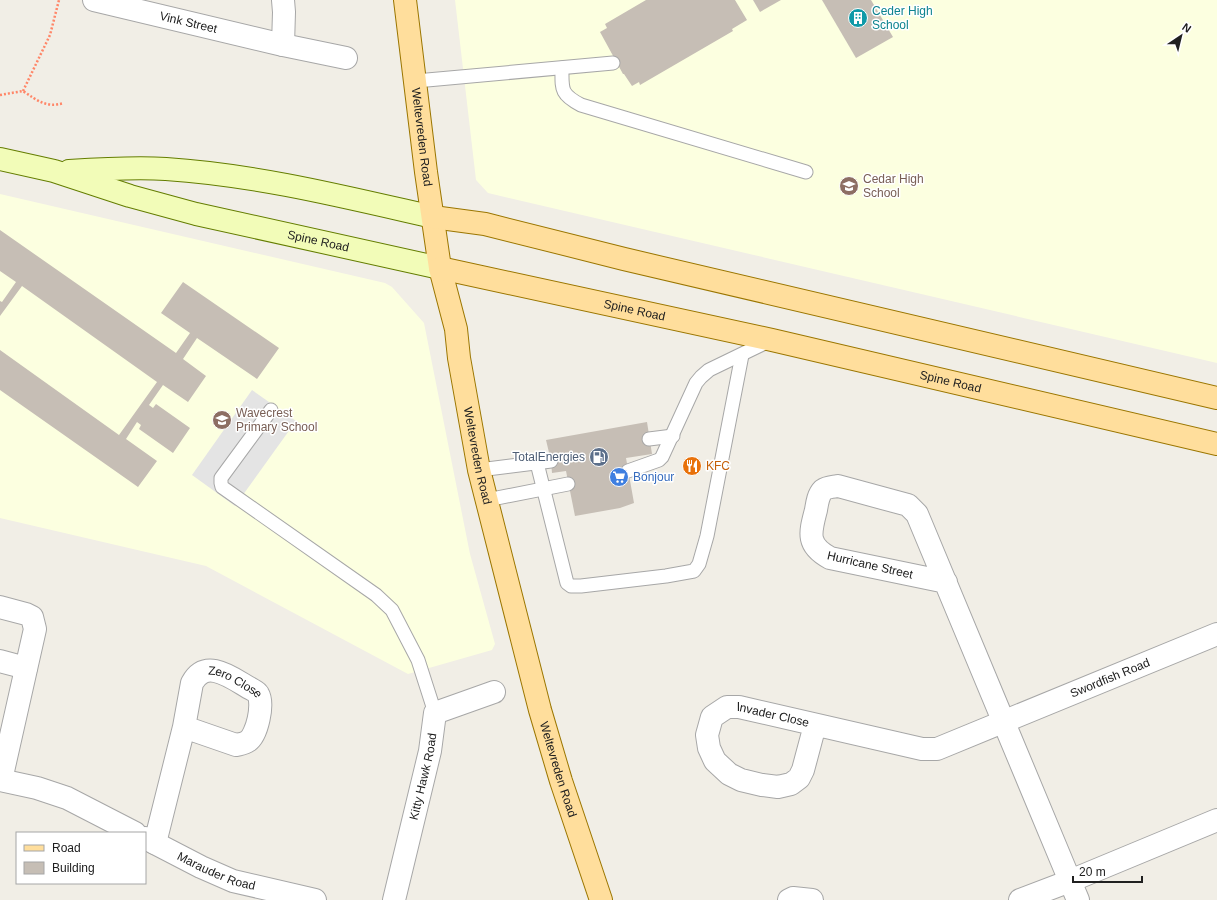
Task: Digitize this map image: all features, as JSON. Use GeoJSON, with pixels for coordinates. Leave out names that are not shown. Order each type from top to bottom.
{"type":"FeatureCollection","features":[{"type":"Feature","properties":{"kind":"main road","name":"Weltevreden Road"},"geometry":{"type":"LineString","coordinates":[[405,0],[426,172],[440,268],[456,329],[459,358],[479,470],[540,710],[601,900]]}},
{"type":"Feature","properties":{"kind":"main road","name":"Spine Road"},"geometry":{"type":"LineString","coordinates":[[0,159],[54,171],[130,196],[196,214],[772,340],[1217,444]]}},
{"type":"Feature","properties":{"kind":"main road","name":"Spine Road"},"geometry":{"type":"LineString","coordinates":[[54,171],[140,168],[167,169],[252,179],[433,216],[485,224],[624,259],[1217,398]]}},
{"type":"Feature","properties":{"kind":"street","name":"Vink Street"},"geometry":{"type":"LineString","coordinates":[[94,0],[284,45],[346,58]]}},
{"type":"Feature","properties":{"kind":"street"},"geometry":{"type":"LineString","coordinates":[[283,0],[284,45]]}},
{"type":"Feature","properties":{"kind":"street","name":"Hurricane Street"},"geometry":{"type":"LineString","coordinates":[[946,582],[830,558],[820,553],[813,543],[810,532],[819,495],[828,488],[838,486],[908,506],[917,514],[946,582],[1074,890]]}},
{"type":"Feature","properties":{"kind":"street"},"geometry":{"type":"LineString","coordinates":[[0,608],[26,614],[32,617],[34,629],[0,780],[37,788],[67,798],[133,832]]}},
{"type":"Feature","properties":{"kind":"street","name":"Swordfish Road"},"geometry":{"type":"LineString","coordinates":[[1004,722],[1217,634]]}},
{"type":"Feature","properties":{"kind":"street"},"geometry":{"type":"LineString","coordinates":[[0,661],[26,668]]}},
{"type":"Feature","properties":{"kind":"street"},"geometry":{"type":"LineString","coordinates":[[435,713],[494,692]]}},
{"type":"Feature","properties":{"kind":"street","name":"Invader Close"},"geometry":{"type":"LineString","coordinates":[[816,725],[803,770],[799,778],[791,784],[778,787],[741,780],[729,774],[714,761],[709,748],[708,735],[712,717],[727,707],[739,707],[922,749],[937,749],[947,746],[1004,722]]}},
{"type":"Feature","properties":{"kind":"street","name":"Kitty Hawk Road"},"geometry":{"type":"LineString","coordinates":[[394,900],[430,751],[435,713]]}},
{"type":"Feature","properties":{"kind":"street"},"geometry":{"type":"LineString","coordinates":[[150,841],[184,727]]}},
{"type":"Feature","properties":{"kind":"street"},"geometry":{"type":"LineString","coordinates":[[1020,900],[1074,890],[1217,820]]}},
{"type":"Feature","properties":{"kind":"street","name":"Marauder Road"},"geometry":{"type":"LineString","coordinates":[[150,841],[201,868],[233,881],[315,900]]}},
{"type":"Feature","properties":{"kind":"street"},"geometry":{"type":"LineString","coordinates":[[789,900],[793,898],[812,900]]}},
{"type":"Feature","properties":{"kind":"lane"},"geometry":{"type":"LineString","coordinates":[[416,81],[613,63]]}},
{"type":"Feature","properties":{"kind":"lane"},"geometry":{"type":"LineString","coordinates":[[562,68],[562,86],[568,98],[581,104],[806,172]]}},
{"type":"Feature","properties":{"kind":"lane"},"geometry":{"type":"LineString","coordinates":[[628,471],[659,460],[672,436],[696,383],[701,377],[709,370],[772,340]]}},
{"type":"Feature","properties":{"kind":"lane"},"geometry":{"type":"LineString","coordinates":[[537,463],[567,583],[571,586],[666,576],[694,571],[699,564],[708,536],[742,355]]}},
{"type":"Feature","properties":{"kind":"lane"},"geometry":{"type":"LineString","coordinates":[[271,410],[221,478],[220,483],[222,486],[376,595],[392,610],[418,660],[435,713]]}},
{"type":"Feature","properties":{"kind":"lane"},"geometry":{"type":"LineString","coordinates":[[649,440],[672,436]]}},
{"type":"Feature","properties":{"kind":"lane"},"geometry":{"type":"LineString","coordinates":[[479,470],[551,461]]}},
{"type":"Feature","properties":{"kind":"lane"},"geometry":{"type":"LineString","coordinates":[[487,500],[568,484]]}},
{"type":"Feature","properties":{"kind":"path"},"geometry":{"type":"LineString","coordinates":[[23,91],[50,35],[59,0]]}},
{"type":"Feature","properties":{"kind":"path"},"geometry":{"type":"LineString","coordinates":[[0,95],[23,91],[42,103],[54,106],[64,103]]}},
{"type":"Feature","properties":{"kind":"shaded area","name":"Cedar High School"},"geometry":{"type":"Polygon","coordinates":[[[455,0],[1217,0],[1217,363],[488,193],[476,180],[455,0]]]}},
{"type":"Feature","properties":{"kind":"shaded area","name":"Wavecrest Primary School"},"geometry":{"type":"Polygon","coordinates":[[[0,194],[385,283],[392,287],[424,323],[470,554],[495,644],[492,650],[408,674],[206,566],[0,518],[0,194]]]}},
{"type":"Feature","properties":{"kind":"shaded area"},"geometry":{"type":"Polygon","coordinates":[[[252,390],[296,421],[235,506],[192,475],[252,390]]]}},
{"type":"Feature","properties":{"kind":"building"},"geometry":{"type":"Polygon","coordinates":[[[646,0],[735,0],[747,20],[732,29],[733,31],[640,85],[639,82],[632,86],[623,74],[600,32],[607,28],[605,24],[646,0]]]}},
{"type":"Feature","properties":{"kind":"building"},"geometry":{"type":"Polygon","coordinates":[[[753,0],[781,0],[760,12],[753,0]]]}},
{"type":"Feature","properties":{"kind":"building","name":"Ceder High School"},"geometry":{"type":"Polygon","coordinates":[[[822,0],[871,0],[893,37],[856,58],[822,0]]]}},
{"type":"Feature","properties":{"kind":"building"},"geometry":{"type":"Polygon","coordinates":[[[0,230],[176,353],[190,333],[161,313],[183,282],[279,348],[257,379],[197,338],[183,359],[206,376],[188,402],[163,385],[149,405],[153,408],[156,404],[190,428],[173,453],[139,429],[141,425],[137,422],[126,439],[157,461],[138,487],[0,390],[0,350],[119,435],[157,382],[22,286],[0,316],[0,301],[2,302],[16,282],[0,271],[0,230]]]}},
{"type":"Feature","properties":{"kind":"building"},"geometry":{"type":"Polygon","coordinates":[[[647,422],[652,454],[626,458],[634,503],[620,508],[575,516],[566,471],[552,473],[546,440],[647,422]]]}},
{"type":"Feature","properties":{"kind":"place","name":"Ceder High School"},"geometry":{"type":"Point","coordinates":[858,18]}},
{"type":"Feature","properties":{"kind":"place","name":"Cedar High School"},"geometry":{"type":"Point","coordinates":[849,186]}},
{"type":"Feature","properties":{"kind":"place","name":"Wavecrest Primary School"},"geometry":{"type":"Point","coordinates":[222,420]}},
{"type":"Feature","properties":{"kind":"place","name":"TotalEnergies"},"geometry":{"type":"Point","coordinates":[599,457]}},
{"type":"Feature","properties":{"kind":"place","name":"KFC"},"geometry":{"type":"Point","coordinates":[692,466]}},
{"type":"Feature","properties":{"kind":"place","name":"Bonjour"},"geometry":{"type":"Point","coordinates":[619,477]}}]}
